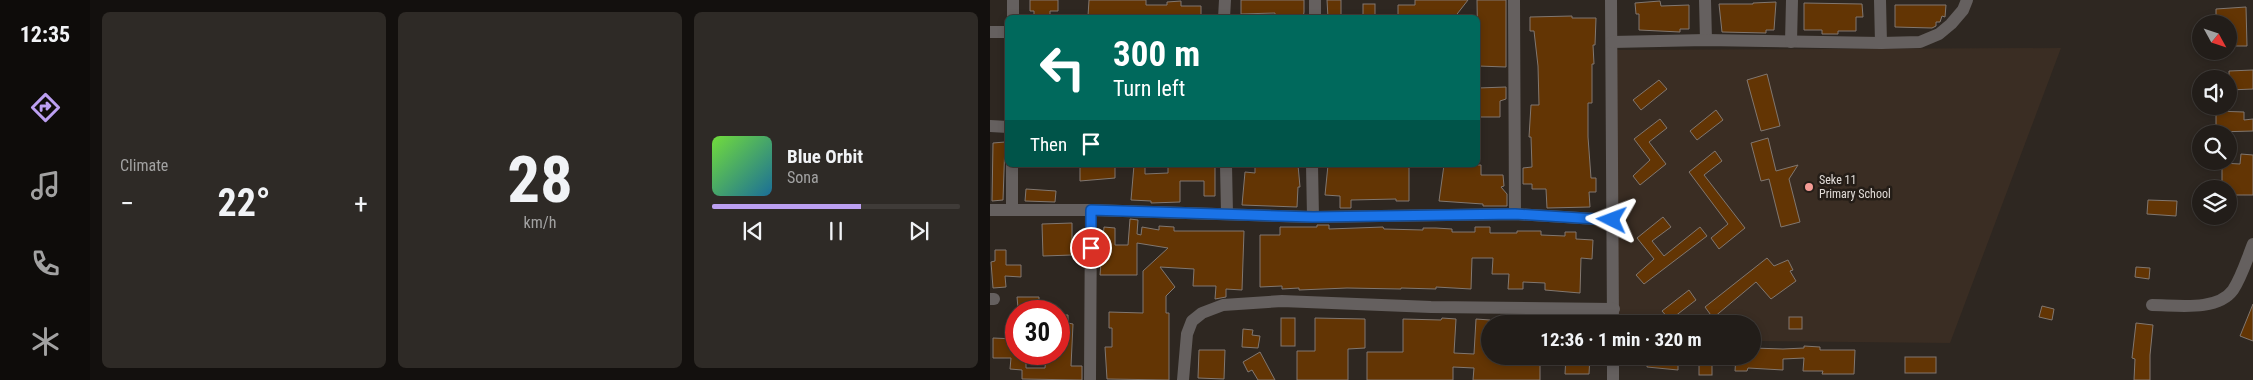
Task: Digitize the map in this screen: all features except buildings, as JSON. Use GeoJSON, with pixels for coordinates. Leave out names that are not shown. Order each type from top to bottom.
{"type":"FeatureCollection","features":[{"type":"Feature","properties":{"kind":"street"},"geometry":{"type":"LineString","coordinates":[[1013,0],[1013,15]]}},
{"type":"Feature","properties":{"kind":"street"},"geometry":{"type":"LineString","coordinates":[[1224,15],[1225,0]]}},
{"type":"Feature","properties":{"kind":"street"},"geometry":{"type":"LineString","coordinates":[[1315,0],[1315,15]]}},
{"type":"Feature","properties":{"kind":"street"},"geometry":{"type":"LineString","coordinates":[[1514,0],[1515,214]]}},
{"type":"Feature","properties":{"kind":"street"},"geometry":{"type":"LineString","coordinates":[[1611,0],[1614,315]]}},
{"type":"Feature","properties":{"kind":"street"},"geometry":{"type":"LineString","coordinates":[[1705,0],[1706,40]]}},
{"type":"Feature","properties":{"kind":"street"},"geometry":{"type":"LineString","coordinates":[[1791,42],[1792,0]]}},
{"type":"Feature","properties":{"kind":"street"},"geometry":{"type":"LineString","coordinates":[[1880,0],[1881,43]]}},
{"type":"Feature","properties":{"kind":"street"},"geometry":{"type":"LineString","coordinates":[[1612,42],[1706,40],[1920,42],[1939,34],[1957,17],[1966,0]]}},
{"type":"Feature","properties":{"kind":"street"},"geometry":{"type":"LineString","coordinates":[[990,32],[1005,32]]}},
{"type":"Feature","properties":{"kind":"street"},"geometry":{"type":"LineString","coordinates":[[990,126],[1005,126]]}},
{"type":"Feature","properties":{"kind":"street"},"geometry":{"type":"LineString","coordinates":[[1012,167],[1012,209]]}},
{"type":"Feature","properties":{"kind":"street"},"geometry":{"type":"LineString","coordinates":[[1226,167],[1227,213]]}},
{"type":"Feature","properties":{"kind":"street"},"geometry":{"type":"LineString","coordinates":[[1312,167],[1313,217]]}},
{"type":"Feature","properties":{"kind":"street"},"geometry":{"type":"LineString","coordinates":[[990,210],[1091,210],[1313,217],[1515,214],[1612,220]]}},
{"type":"Feature","properties":{"kind":"street"},"geometry":{"type":"LineString","coordinates":[[1090,380],[1091,210]]}},
{"type":"Feature","properties":{"kind":"street"},"geometry":{"type":"LineString","coordinates":[[2152,305],[2208,304],[2223,299],[2232,291],[2238,280],[2253,244]]}},
{"type":"Feature","properties":{"kind":"street"},"geometry":{"type":"LineString","coordinates":[[1183,380],[1187,334],[1192,321],[1202,313],[1223,305],[1282,301],[1431,307],[1614,309]]}},
{"type":"Feature","properties":{"kind":"street"},"geometry":{"type":"LineString","coordinates":[[1613,365],[1613,380]]}},
{"type":"Feature","properties":{"kind":"shaded area","name":"Seke 11 Primary School"},"geometry":{"type":"Polygon","coordinates":[[[2061,48],[1950,343],[1761,341],[1761,315],[1610,315],[1609,50],[2061,48]]]}},
{"type":"Feature","properties":{"kind":"place","name":"Seke 11 Primary School"},"geometry":{"type":"Point","coordinates":[1809,187]}},
{"type":"Feature","properties":{"kind":"route"},"geometry":{"type":"LineString","coordinates":[[1091,248],[1091,210],[1313,217],[1515,214],[1612,220]]}}]}
